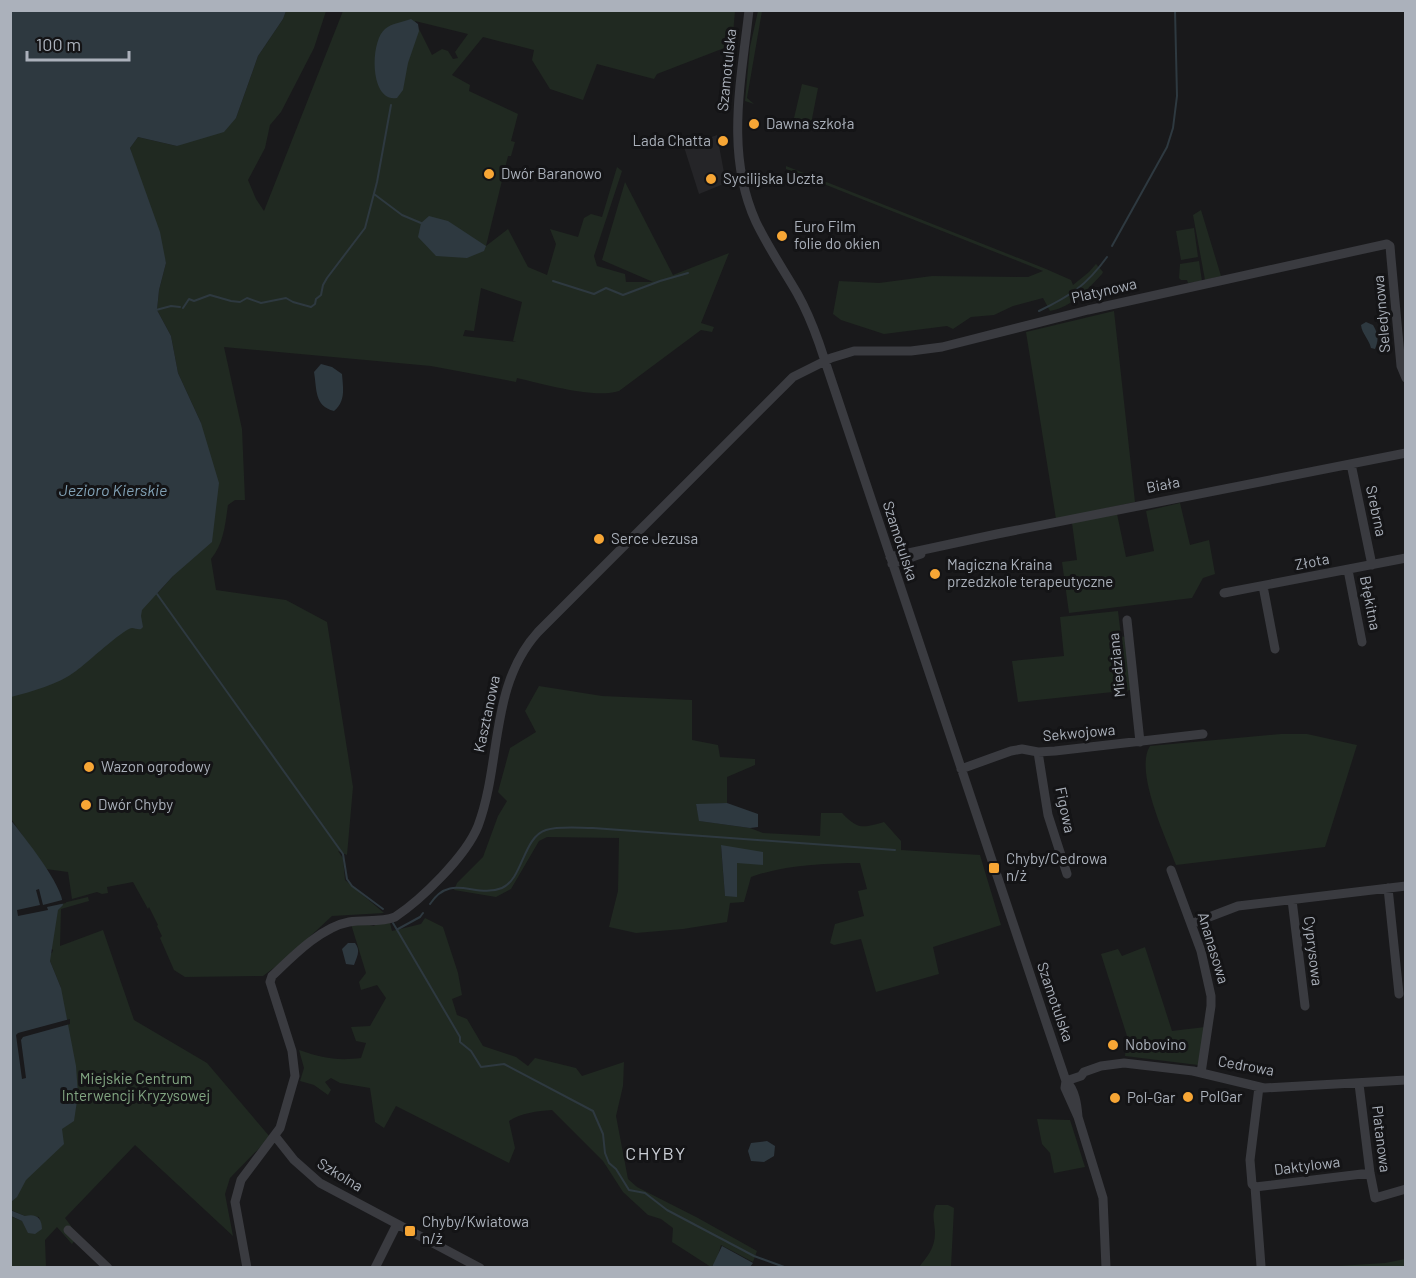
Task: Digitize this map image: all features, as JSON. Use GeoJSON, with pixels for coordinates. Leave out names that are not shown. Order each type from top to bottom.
{"type":"FeatureCollection","features":[{"type":"Feature","properties":{"kind":"street","name":"Szamotulska"},"geometry":{"type":"LineString","coordinates":[[749,10],[737,121],[738,155],[742,179],[756,222],[798,295],[814,328],[1065,1077],[1076,1100],[1077,1117],[1103,1198],[1106,1268]]}},
{"type":"Feature","properties":{"kind":"street","name":"Platynowa"},"geometry":{"type":"LineString","coordinates":[[825,361],[854,351],[911,351],[942,347],[1106,306],[1387,244],[1390,246]]}},
{"type":"Feature","properties":{"kind":"street","name":"Seledynowa"},"geometry":{"type":"LineString","coordinates":[[1390,246],[1403,348],[1401,366],[1406,378]]}},
{"type":"Feature","properties":{"kind":"street","name":"Kasztanowa"},"geometry":{"type":"LineString","coordinates":[[275,1136],[280,1128],[295,1076],[292,1050],[270,982],[278,971],[329,929],[348,922],[384,920],[395,917],[455,863],[466,848],[481,818],[509,678],[516,661],[528,643],[784,384],[803,371],[825,361]]}},
{"type":"Feature","properties":{"kind":"street","name":"Biała"},"geometry":{"type":"LineString","coordinates":[[891,561],[903,562],[928,549],[997,534],[1406,453]]}},
{"type":"Feature","properties":{"kind":"street","name":"Srebrna"},"geometry":{"type":"LineString","coordinates":[[1351,464],[1372,565]]}},
{"type":"Feature","properties":{"kind":"street","name":"Złota"},"geometry":{"type":"LineString","coordinates":[[1224,593],[1406,558]]}},
{"type":"Feature","properties":{"kind":"street","name":"Błękitna"},"geometry":{"type":"LineString","coordinates":[[1348,570],[1362,642]]}},
{"type":"Feature","properties":{"kind":"street"},"geometry":{"type":"LineString","coordinates":[[1263,586],[1275,649]]}},
{"type":"Feature","properties":{"kind":"street","name":"Miedziana"},"geometry":{"type":"LineString","coordinates":[[1127,620],[1140,742]]}},
{"type":"Feature","properties":{"kind":"street","name":"Sekwojowa"},"geometry":{"type":"LineString","coordinates":[[961,769],[1022,749],[1038,752],[1203,735]]}},
{"type":"Feature","properties":{"kind":"street","name":"Figowa"},"geometry":{"type":"LineString","coordinates":[[1038,752],[1048,815],[1067,874]]}},
{"type":"Feature","properties":{"kind":"street","name":"Ananasowa"},"geometry":{"type":"LineString","coordinates":[[1171,870],[1201,951],[1212,1001],[1201,1073]]}},
{"type":"Feature","properties":{"kind":"street","name":"Cyprysowa"},"geometry":{"type":"LineString","coordinates":[[1191,924],[1238,906],[1406,886]]}},
{"type":"Feature","properties":{"kind":"street"},"geometry":{"type":"LineString","coordinates":[[1388,888],[1399,994]]}},
{"type":"Feature","properties":{"kind":"street","name":"Cyprysowa"},"geometry":{"type":"LineString","coordinates":[[1292,900],[1305,1006]]}},
{"type":"Feature","properties":{"kind":"street","name":"Cedrowa"},"geometry":{"type":"LineString","coordinates":[[1065,1077],[1079,1070],[1084,1072],[1124,1063],[1201,1073],[1259,1087],[1406,1080]]}},
{"type":"Feature","properties":{"kind":"street","name":"Platanowa"},"geometry":{"type":"LineString","coordinates":[[1359,1084],[1375,1198],[1406,1189]]}},
{"type":"Feature","properties":{"kind":"street"},"geometry":{"type":"LineString","coordinates":[[1255,1187],[1252,1184],[1250,1160],[1259,1087]]}},
{"type":"Feature","properties":{"kind":"street"},"geometry":{"type":"LineString","coordinates":[[247,1268],[236,1192],[249,1168],[275,1136]]}},
{"type":"Feature","properties":{"kind":"street","name":"Szkolna"},"geometry":{"type":"LineString","coordinates":[[275,1136],[294,1160],[320,1183],[480,1268]]}},
{"type":"Feature","properties":{"kind":"street","name":"Daktylowa"},"geometry":{"type":"LineString","coordinates":[[1261,1266],[1255,1187],[1370,1173]]}},
{"type":"Feature","properties":{"kind":"street"},"geometry":{"type":"LineString","coordinates":[[375,1268],[397,1224]]}},
{"type":"Feature","properties":{"kind":"street"},"geometry":{"type":"LineString","coordinates":[[68,1230],[108,1268]]}},
{"type":"Feature","properties":{"kind":"shaded area"},"geometry":{"type":"Polygon","coordinates":[[[717,135],[726,183],[699,194],[684,147],[717,135]]]}},
{"type":"Feature","properties":{"kind":"green space"},"geometry":{"type":"Polygon","coordinates":[[[286,11],[326,11],[314,48],[281,112],[270,125],[265,148],[248,180],[264,211],[343,11],[735,11],[732,45],[657,74],[654,79],[597,64],[583,100],[550,89],[532,60],[534,50],[483,37],[452,75],[470,85],[469,91],[518,114],[511,141],[515,142],[511,156],[508,156],[486,246],[508,229],[528,267],[547,275],[556,244],[550,229],[578,237],[584,218],[591,214],[602,217],[617,167],[622,171],[594,256],[597,266],[625,274],[626,282],[653,282],[602,260],[625,182],[673,275],[729,253],[701,323],[714,327],[712,332],[701,330],[619,391],[609,393],[569,390],[517,378],[516,382],[431,366],[224,347],[242,429],[245,500],[235,500],[228,505],[221,540],[211,559],[216,590],[286,600],[327,622],[353,787],[347,855],[338,851],[343,858],[345,880],[384,913],[332,916],[287,958],[263,976],[185,977],[174,970],[160,938],[162,936],[158,925],[133,882],[107,887],[108,893],[97,892],[72,899],[68,872],[46,869],[11,819],[10,695],[87,660],[173,576],[201,423],[178,373],[171,336],[157,310],[166,263],[130,148],[138,137],[177,146],[236,118],[258,56],[286,11]],[[415,21],[432,55],[442,49],[448,51],[453,59],[458,58],[455,52],[468,34],[415,21]],[[481,288],[474,331],[465,330],[463,336],[516,342],[513,341],[522,302],[481,288]]]}},
{"type":"Feature","properties":{"kind":"green space"},"geometry":{"type":"Polygon","coordinates":[[[758,11],[762,11],[747,98],[754,104],[745,101],[750,47],[758,11]]]}},
{"type":"Feature","properties":{"kind":"green space"},"geometry":{"type":"Polygon","coordinates":[[[802,84],[818,88],[811,124],[794,118],[802,84]]]}},
{"type":"Feature","properties":{"kind":"green space"},"geometry":{"type":"Polygon","coordinates":[[[786,166],[1046,269],[1071,280],[1073,285],[1096,264],[1103,272],[1079,297],[1058,309],[1050,311],[1043,298],[1013,306],[994,315],[971,317],[953,329],[947,326],[884,334],[841,320],[833,314],[839,281],[879,283],[932,276],[1028,277],[1043,271],[786,169],[786,166]]]}},
{"type":"Feature","properties":{"kind":"green space"},"geometry":{"type":"Polygon","coordinates":[[[1201,210],[1221,276],[1205,280],[1193,215],[1201,210]]]}},
{"type":"Feature","properties":{"kind":"green space"},"geometry":{"type":"Polygon","coordinates":[[[1194,228],[1198,257],[1181,260],[1176,231],[1194,228]]]}},
{"type":"Feature","properties":{"kind":"green space"},"geometry":{"type":"Polygon","coordinates":[[[1199,261],[1202,281],[1188,283],[1187,280],[1179,278],[1180,264],[1199,261]]]}},
{"type":"Feature","properties":{"kind":"green space"},"geometry":{"type":"Polygon","coordinates":[[[1114,311],[1135,502],[1056,519],[1026,332],[1114,311]]]}},
{"type":"Feature","properties":{"kind":"green space"},"geometry":{"type":"Polygon","coordinates":[[[1180,503],[1190,545],[1209,540],[1215,574],[1203,578],[1192,598],[1069,613],[1062,562],[1077,560],[1072,523],[1117,514],[1126,557],[1154,551],[1146,511],[1180,503]]]}},
{"type":"Feature","properties":{"kind":"green space"},"geometry":{"type":"Polygon","coordinates":[[[1118,611],[1121,636],[1125,637],[1132,690],[1018,702],[1012,661],[1064,656],[1060,617],[1118,611]]]}},
{"type":"Feature","properties":{"kind":"green space"},"geometry":{"type":"Polygon","coordinates":[[[539,686],[602,696],[692,700],[692,740],[718,745],[720,757],[755,759],[755,765],[727,777],[727,803],[696,805],[700,821],[750,828],[763,833],[820,836],[821,813],[842,813],[861,826],[884,822],[901,841],[901,850],[980,855],[1001,925],[933,947],[939,974],[876,992],[861,939],[834,945],[830,943],[835,924],[864,916],[858,891],[867,889],[860,863],[805,866],[751,877],[744,902],[730,903],[727,922],[636,933],[609,927],[618,891],[619,838],[547,837],[539,841],[511,889],[496,897],[454,890],[457,883],[483,857],[498,816],[507,801],[498,792],[510,748],[536,732],[525,711],[539,686]],[[721,846],[725,895],[737,896],[737,863],[721,846]]]}},
{"type":"Feature","properties":{"kind":"green space"},"geometry":{"type":"Polygon","coordinates":[[[1281,734],[1307,734],[1357,745],[1325,847],[1176,865],[1153,805],[1149,788],[1146,757],[1150,746],[1281,734]]]}},
{"type":"Feature","properties":{"kind":"green space","name":"Miejskie Centrum Interwencji Kryzysowej"},"geometry":{"type":"Polygon","coordinates":[[[88,897],[89,901],[61,909],[60,946],[103,930],[134,1020],[207,1063],[270,1137],[230,1178],[225,1194],[233,1236],[135,1145],[65,1218],[71,1226],[75,1240],[72,1244],[57,1227],[45,1240],[46,1267],[11,1267],[10,1216],[42,1229],[39,1217],[25,1216],[11,1210],[10,1179],[56,992],[61,988],[50,961],[49,954],[53,950],[38,937],[63,903],[88,897]]]}},
{"type":"Feature","properties":{"kind":"green space"},"geometry":{"type":"Polygon","coordinates":[[[425,918],[443,927],[458,973],[462,995],[452,999],[457,1015],[467,1019],[483,1046],[516,1057],[528,1066],[535,1058],[576,1068],[582,1076],[624,1062],[623,1086],[616,1116],[628,1179],[637,1187],[757,1251],[753,1262],[721,1245],[716,1262],[711,1267],[672,1242],[673,1228],[661,1219],[648,1215],[623,1192],[603,1161],[552,1110],[524,1114],[509,1121],[515,1148],[509,1163],[396,1106],[384,1128],[375,1122],[370,1088],[340,1083],[331,1078],[325,1082],[331,1090],[328,1095],[314,1085],[300,1081],[304,1068],[299,1050],[330,1058],[361,1058],[366,1043],[356,1041],[351,1027],[370,1026],[386,998],[377,985],[361,990],[359,982],[366,973],[351,924],[374,926],[390,923],[392,931],[421,924],[425,918]]]}},
{"type":"Feature","properties":{"kind":"green space"},"geometry":{"type":"Polygon","coordinates":[[[1145,947],[1172,1031],[1205,1027],[1198,1065],[1125,1056],[1127,1036],[1101,954],[1118,949],[1122,956],[1145,947]]]}},
{"type":"Feature","properties":{"kind":"green space"},"geometry":{"type":"Polygon","coordinates":[[[1037,1119],[1070,1120],[1085,1167],[1054,1173],[1050,1153],[1042,1144],[1037,1119]]]}},
{"type":"Feature","properties":{"kind":"green space"},"geometry":{"type":"Polygon","coordinates":[[[936,1205],[948,1205],[954,1208],[951,1267],[919,1267],[934,1243],[933,1216],[936,1205]]]}},
{"type":"Feature","properties":{"kind":"green space"},"geometry":{"type":"Polygon","coordinates":[[[1405,1259],[1405,1267],[1337,1267],[1385,1263],[1405,1259]]]}},
{"type":"Feature","properties":{"kind":"water","name":"Jezioro Kierskie"},"geometry":{"type":"Polygon","coordinates":[[[10,11],[286,11],[258,56],[236,118],[224,132],[177,146],[138,137],[130,148],[160,232],[166,263],[157,310],[171,336],[178,373],[201,423],[219,483],[212,542],[173,576],[142,610],[143,627],[141,629],[127,630],[76,671],[61,680],[11,697],[10,11]]]}},
{"type":"Feature","properties":{"kind":"water"},"geometry":{"type":"Polygon","coordinates":[[[411,19],[418,24],[419,31],[408,63],[403,90],[397,98],[388,97],[381,91],[377,82],[375,57],[377,46],[385,29],[411,19]]]}},
{"type":"Feature","properties":{"kind":"water"},"geometry":{"type":"Polygon","coordinates":[[[429,216],[448,221],[486,246],[484,251],[467,258],[436,256],[418,237],[421,223],[429,216]]]}},
{"type":"Feature","properties":{"kind":"water"},"geometry":{"type":"Polygon","coordinates":[[[1366,322],[1373,325],[1376,331],[1375,349],[1371,348],[1361,325],[1366,322]]]}},
{"type":"Feature","properties":{"kind":"water"},"geometry":{"type":"Polygon","coordinates":[[[321,364],[332,367],[342,374],[342,399],[334,411],[323,405],[318,396],[314,372],[321,364]]]}},
{"type":"Feature","properties":{"kind":"water"},"geometry":{"type":"Polygon","coordinates":[[[727,803],[758,814],[758,827],[750,828],[699,821],[696,804],[727,803]]]}},
{"type":"Feature","properties":{"kind":"water"},"geometry":{"type":"Polygon","coordinates":[[[10,819],[42,861],[61,896],[63,905],[58,910],[50,961],[61,988],[76,1066],[78,1094],[74,1121],[62,1129],[64,1144],[26,1180],[17,1197],[11,1202],[10,819]]]}},
{"type":"Feature","properties":{"kind":"water"},"geometry":{"type":"Polygon","coordinates":[[[721,845],[763,852],[763,865],[737,863],[737,897],[725,896],[721,845]]]}},
{"type":"Feature","properties":{"kind":"water"},"geometry":{"type":"Polygon","coordinates":[[[348,943],[355,943],[358,949],[354,965],[346,964],[342,949],[348,943]]]}},
{"type":"Feature","properties":{"kind":"water"},"geometry":{"type":"Polygon","coordinates":[[[767,1141],[775,1146],[774,1156],[764,1162],[751,1161],[748,1151],[751,1143],[767,1141]]]}},
{"type":"Feature","properties":{"kind":"water"},"geometry":{"type":"Polygon","coordinates":[[[10,1210],[25,1216],[38,1217],[42,1229],[35,1234],[28,1233],[22,1221],[11,1216],[10,1210]]]}},
{"type":"Feature","properties":{"kind":"water"},"geometry":{"type":"Polygon","coordinates":[[[722,1246],[753,1263],[750,1267],[712,1267],[722,1246]]]}},
{"type":"Feature","properties":{"kind":"pier"},"geometry":{"type":"Polygon","coordinates":[[[39,889],[43,905],[66,899],[66,903],[47,907],[48,910],[18,916],[17,910],[40,905],[36,890],[39,889]]]}},
{"type":"Feature","properties":{"kind":"pier"},"geometry":{"type":"Polygon","coordinates":[[[70,1019],[70,1024],[23,1037],[21,1040],[26,1078],[22,1079],[16,1035],[70,1019]]]}},
{"type":"Feature","properties":{"kind":"waterway"},"geometry":{"type":"LineString","coordinates":[[1112,246],[1167,147],[1173,128],[1177,96],[1175,10]]}},
{"type":"Feature","properties":{"kind":"waterway"},"geometry":{"type":"LineString","coordinates":[[183,308],[189,299],[194,301],[210,295],[240,302],[247,298],[261,303],[286,298],[311,307],[315,304],[327,278],[365,228],[377,182],[391,105]]}},
{"type":"Feature","properties":{"kind":"waterway"},"geometry":{"type":"LineString","coordinates":[[374,194],[402,215],[421,223]]}},
{"type":"Feature","properties":{"kind":"waterway"},"geometry":{"type":"LineString","coordinates":[[1039,311],[1077,289],[1092,276],[1107,257]]}},
{"type":"Feature","properties":{"kind":"waterway"},"geometry":{"type":"LineString","coordinates":[[553,281],[594,294],[606,288],[623,295],[688,273]]}},
{"type":"Feature","properties":{"kind":"waterway"},"geometry":{"type":"LineString","coordinates":[[156,310],[171,306],[180,307]]}},
{"type":"Feature","properties":{"kind":"waterway"},"geometry":{"type":"LineString","coordinates":[[157,594],[343,854],[347,879],[352,886],[383,909]]}},
{"type":"Feature","properties":{"kind":"waterway"},"geometry":{"type":"LineString","coordinates":[[430,904],[446,890],[464,888],[492,891],[502,888],[514,876],[538,834],[557,828],[593,828],[895,850]]}},
{"type":"Feature","properties":{"kind":"waterway"},"geometry":{"type":"LineString","coordinates":[[398,929],[423,913]]}},
{"type":"Feature","properties":{"kind":"waterway"},"geometry":{"type":"LineString","coordinates":[[393,923],[460,1037],[460,1042],[471,1051],[481,1067],[504,1064],[593,1111],[603,1134],[605,1153],[609,1163],[616,1169],[629,1190],[645,1193],[667,1210],[754,1256],[787,1268]]}},
{"type":"Feature","properties":{"kind":"place","name":"Dawna szkoła"},"geometry":{"type":"Point","coordinates":[754,124]}},
{"type":"Feature","properties":{"kind":"place","name":"Lada Chatta"},"geometry":{"type":"Point","coordinates":[723,141]}},
{"type":"Feature","properties":{"kind":"place","name":"Dwór Baranowo"},"geometry":{"type":"Point","coordinates":[489,174]}},
{"type":"Feature","properties":{"kind":"place","name":"Sycilijska Uczta"},"geometry":{"type":"Point","coordinates":[711,179]}},
{"type":"Feature","properties":{"kind":"place","name":"Euro Film folie do okien"},"geometry":{"type":"Point","coordinates":[782,236]}},
{"type":"Feature","properties":{"kind":"place","name":"Serce Jezusa"},"geometry":{"type":"Point","coordinates":[599,539]}},
{"type":"Feature","properties":{"kind":"place","name":"Magiczna Kraina przedzkole terapeutyczne"},"geometry":{"type":"Point","coordinates":[935,574]}},
{"type":"Feature","properties":{"kind":"place","name":"Wazon ogrodowy"},"geometry":{"type":"Point","coordinates":[89,767]}},
{"type":"Feature","properties":{"kind":"place","name":"Dwór Chyby"},"geometry":{"type":"Point","coordinates":[86,805]}},
{"type":"Feature","properties":{"kind":"place","name":"Chyby/Cedrowa n/ż"},"geometry":{"type":"Point","coordinates":[994,868]}},
{"type":"Feature","properties":{"kind":"place","name":"Nobovino"},"geometry":{"type":"Point","coordinates":[1113,1045]}},
{"type":"Feature","properties":{"kind":"place","name":"PolGar"},"geometry":{"type":"Point","coordinates":[1188,1097]}},
{"type":"Feature","properties":{"kind":"place","name":"Pol-Gar"},"geometry":{"type":"Point","coordinates":[1115,1098]}},
{"type":"Feature","properties":{"kind":"place","name":"Chyby/Kwiatowa n/ż"},"geometry":{"type":"Point","coordinates":[410,1231]}},
{"type":"Feature","properties":{"kind":"district","name":"CHYBY"},"geometry":{"type":"Point","coordinates":[656,1154]}}]}
